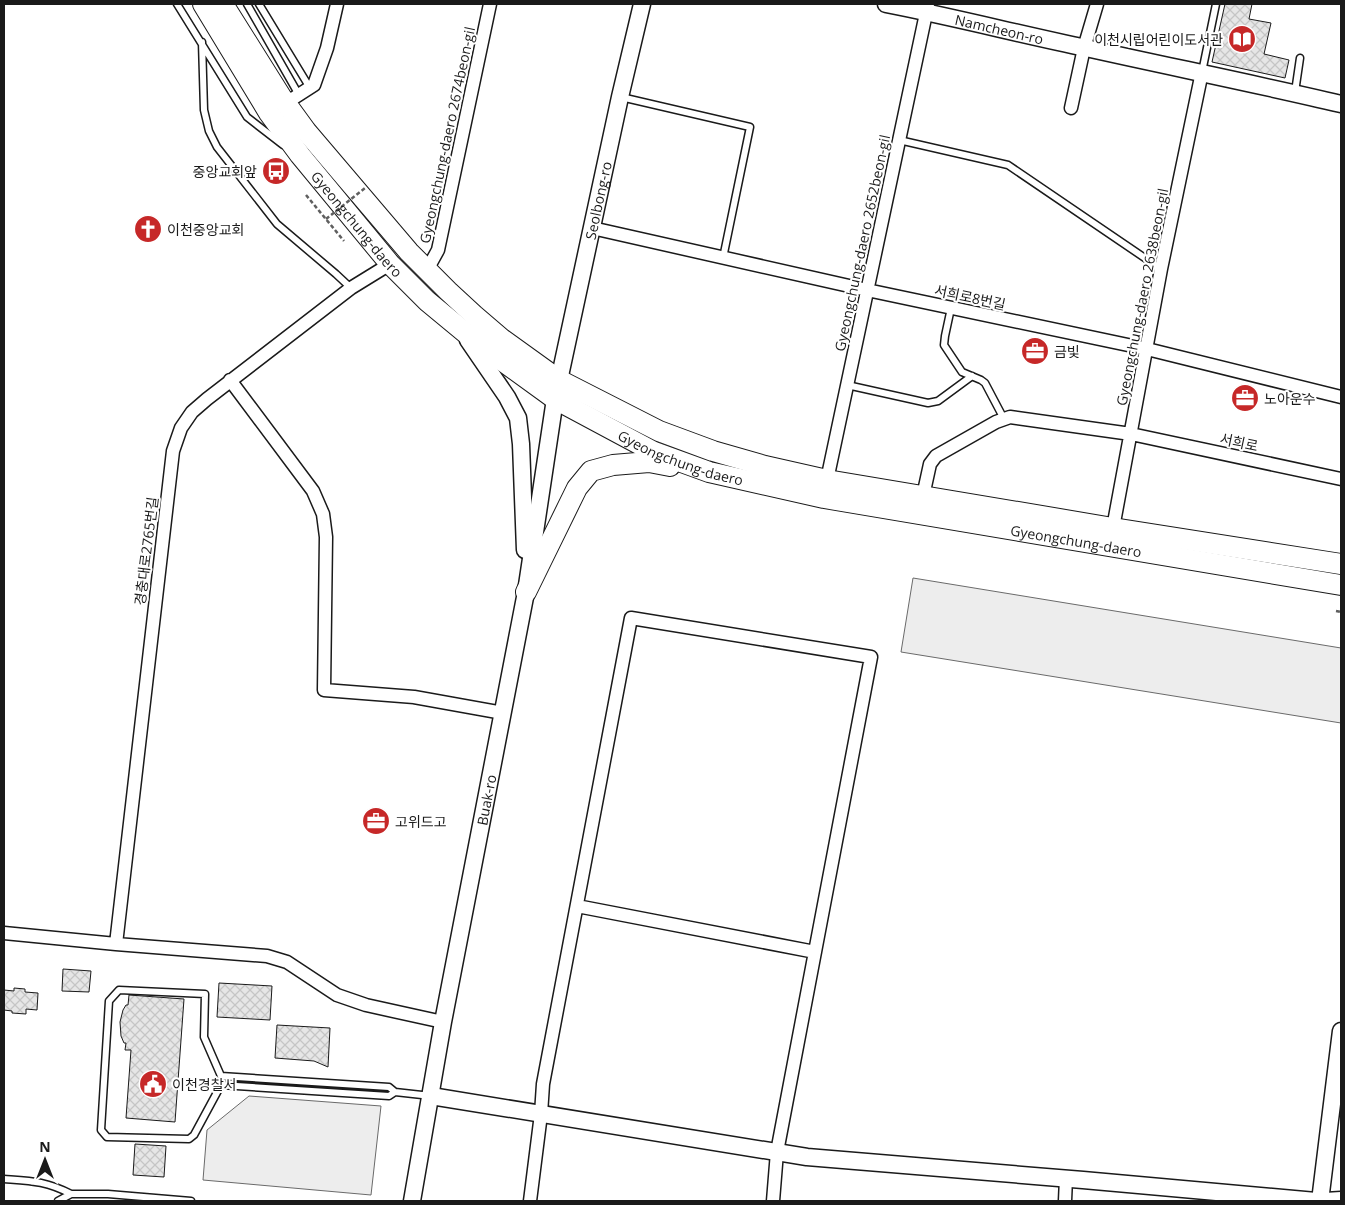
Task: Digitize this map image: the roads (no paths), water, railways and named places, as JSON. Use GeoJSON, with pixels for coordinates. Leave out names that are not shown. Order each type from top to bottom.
{"type":"FeatureCollection","features":[{"type":"Feature","properties":{"kind":"main road","name":"Gyeongchung-daero"},"geometry":{"type":"LineString","coordinates":[[203,4],[269,113],[308,165],[390,264],[427,301],[479,344],[557,389],[654,452],[708,472],[824,498],[1341,585]]}},
{"type":"Feature","properties":{"kind":"main road","name":"Gyeongchung-daero"},"geometry":{"type":"LineString","coordinates":[[223,4],[298,95],[306,131],[328,159],[409,252],[468,309],[557,389],[713,451],[827,480],[1341,564]]}},
{"type":"Feature","properties":{"kind":"main road"},"geometry":{"type":"LineString","coordinates":[[526,592],[577,488],[591,471],[613,464],[649,462],[708,472]]}},
{"type":"Feature","properties":{"kind":"street"},"geometry":{"type":"LineString","coordinates":[[298,95],[314,85],[327,48],[338,4]]}},
{"type":"Feature","properties":{"kind":"street","name":"Gyeongchung-daero 2674beon-gil"},"geometry":{"type":"LineString","coordinates":[[427,270],[438,250],[490,4]]}},
{"type":"Feature","properties":{"kind":"street","name":"Namcheon-ro"},"geometry":{"type":"LineString","coordinates":[[886,4],[928,8],[1084,48],[1202,72],[1341,104]]}},
{"type":"Feature","properties":{"kind":"street"},"geometry":{"type":"LineString","coordinates":[[1071,108],[1084,48],[1097,4]]}},
{"type":"Feature","properties":{"kind":"street","name":"Seolbong-ro"},"geometry":{"type":"LineString","coordinates":[[557,389],[641,6]]}},
{"type":"Feature","properties":{"kind":"street","name":"Gyeongchung-daero 2652beon-gil"},"geometry":{"type":"LineString","coordinates":[[827,480],[928,8]]}},
{"type":"Feature","properties":{"kind":"street","name":"Gyeongchung-daero 2638beon-gil"},"geometry":{"type":"LineString","coordinates":[[1113,528],[1161,269],[1202,72]]}},
{"type":"Feature","properties":{"kind":"street","name":"서희로8번길"},"geometry":{"type":"LineString","coordinates":[[592,228],[867,290],[1147,349],[1341,397]]}},
{"type":"Feature","properties":{"kind":"street","name":"경충대로2765번길"},"geometry":{"type":"LineString","coordinates":[[116,944],[173,451],[181,428],[192,412],[230,380],[351,288],[390,264]]}},
{"type":"Feature","properties":{"kind":"street"},"geometry":{"type":"LineString","coordinates":[[463,332],[507,397],[518,418],[521,444],[526,592]]}},
{"type":"Feature","properties":{"kind":"street"},"geometry":{"type":"LineString","coordinates":[[230,380],[313,491],[322,514],[326,537],[324,690],[414,697],[503,713]]}},
{"type":"Feature","properties":{"kind":"street","name":"Buak-ro"},"geometry":{"type":"LineString","coordinates":[[412,1201],[443,1022],[526,592],[557,389]]}},
{"type":"Feature","properties":{"kind":"street","name":"서희로"},"geometry":{"type":"LineString","coordinates":[[1004,419],[1016,417],[1131,434],[1341,479]]}},
{"type":"Feature","properties":{"kind":"street"},"geometry":{"type":"LineString","coordinates":[[923,496],[930,464],[936,456],[1004,419]]}},
{"type":"Feature","properties":{"kind":"street"},"geometry":{"type":"LineString","coordinates":[[530,1201],[543,1084],[631,618],[871,657],[777,1152],[773,1201]]}},
{"type":"Feature","properties":{"kind":"street"},"geometry":{"type":"LineString","coordinates":[[577,906],[815,952]]}},
{"type":"Feature","properties":{"kind":"street"},"geometry":{"type":"LineString","coordinates":[[4,933],[267,956],[288,962],[337,995],[366,1005],[443,1022]]}},
{"type":"Feature","properties":{"kind":"street"},"geometry":{"type":"LineString","coordinates":[[1320,1201],[1341,1031]]}},
{"type":"Feature","properties":{"kind":"street"},"geometry":{"type":"LineString","coordinates":[[431,1096],[807,1157],[1316,1201]]}},
{"type":"Feature","properties":{"kind":"street"},"geometry":{"type":"LineString","coordinates":[[1065,1201],[1066,1178]]}},
{"type":"Feature","properties":{"kind":"street"},"geometry":{"type":"LineString","coordinates":[[1325,1201],[1341,1200]]}},
{"type":"Feature","properties":{"kind":"lane"},"geometry":{"type":"LineString","coordinates":[[177,4],[247,117],[308,165]]}},
{"type":"Feature","properties":{"kind":"lane"},"geometry":{"type":"LineString","coordinates":[[247,4],[298,95]]}},
{"type":"Feature","properties":{"kind":"lane"},"geometry":{"type":"LineString","coordinates":[[260,4],[298,95]]}},
{"type":"Feature","properties":{"kind":"lane"},"geometry":{"type":"LineString","coordinates":[[1202,72],[1216,4]]}},
{"type":"Feature","properties":{"kind":"lane"},"geometry":{"type":"LineString","coordinates":[[202,42],[204,110],[209,131],[217,147],[276,224],[351,288]]}},
{"type":"Feature","properties":{"kind":"lane"},"geometry":{"type":"LineString","coordinates":[[1295,93],[1300,58]]}},
{"type":"Feature","properties":{"kind":"lane"},"geometry":{"type":"LineString","coordinates":[[620,97],[750,127],[723,258]]}},
{"type":"Feature","properties":{"kind":"lane"},"geometry":{"type":"LineString","coordinates":[[899,140],[1008,165],[1161,269]]}},
{"type":"Feature","properties":{"kind":"lane"},"geometry":{"type":"LineString","coordinates":[[952,308],[944,345],[959,369],[985,383],[1004,419]]}},
{"type":"Feature","properties":{"kind":"lane"},"geometry":{"type":"LineString","coordinates":[[847,385],[933,403],[972,376]]}},
{"type":"Feature","properties":{"kind":"lane"},"geometry":{"type":"LineString","coordinates":[[395,1092],[388,1096],[221,1085],[194,1135],[189,1139],[107,1137],[101,1130],[109,1001],[119,990],[205,994],[204,1037],[222,1076],[388,1087],[395,1092],[431,1096]]}},
{"type":"Feature","properties":{"kind":"lane"},"geometry":{"type":"LineString","coordinates":[[4,1179],[38,1181],[60,1188],[71,1194]]}},
{"type":"Feature","properties":{"kind":"lane"},"geometry":{"type":"LineString","coordinates":[[58,1201],[71,1194],[108,1194],[191,1201]]}},
{"type":"Feature","properties":{"kind":"place","name":"이천시립어린이도서관"},"geometry":{"type":"Point","coordinates":[1242,39]}},
{"type":"Feature","properties":{"kind":"place","name":"중앙교회앞"},"geometry":{"type":"Point","coordinates":[276,171]}},
{"type":"Feature","properties":{"kind":"place","name":"이천중앙교회"},"geometry":{"type":"Point","coordinates":[148,229]}},
{"type":"Feature","properties":{"kind":"place","name":"금빛"},"geometry":{"type":"Point","coordinates":[1035,351]}},
{"type":"Feature","properties":{"kind":"place","name":"노아운수"},"geometry":{"type":"Point","coordinates":[1245,398]}},
{"type":"Feature","properties":{"kind":"place","name":"고위드고"},"geometry":{"type":"Point","coordinates":[376,821]}},
{"type":"Feature","properties":{"kind":"place","name":"이천경찰서"},"geometry":{"type":"Point","coordinates":[153,1084]}}]}
